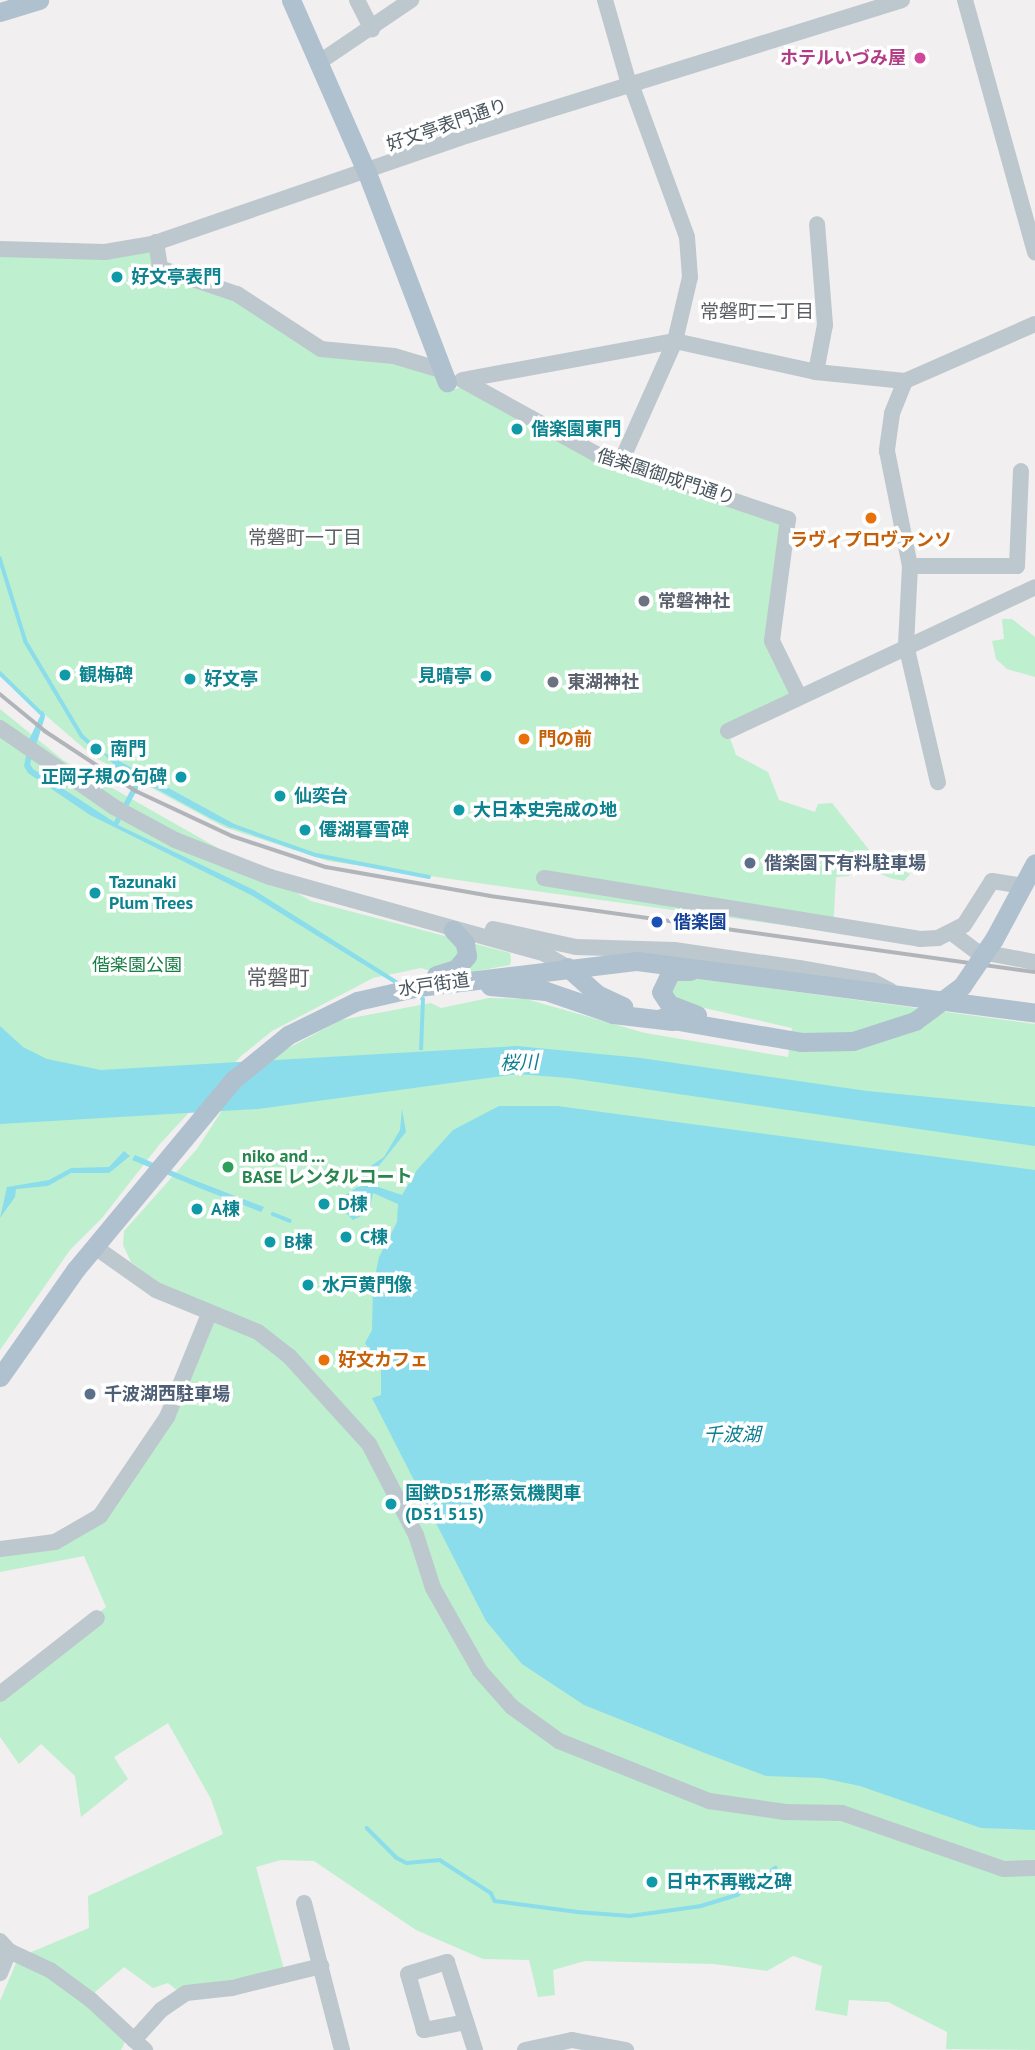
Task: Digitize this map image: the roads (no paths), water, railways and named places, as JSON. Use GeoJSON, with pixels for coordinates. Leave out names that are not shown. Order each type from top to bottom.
{"type":"FeatureCollection","features":[{"type":"Feature","properties":{"kind":"main road"},"geometry":{"type":"LineString","coordinates":[[0,12],[39,0]]}},
{"type":"Feature","properties":{"kind":"main road"},"geometry":{"type":"LineString","coordinates":[[291,0],[321,61],[450,377]]}},
{"type":"Feature","properties":{"kind":"main road"},"geometry":{"type":"LineString","coordinates":[[356,1001],[509,986],[562,995],[642,1020],[673,1021],[801,1042],[853,1041],[915,1021],[962,986],[994,939],[1035,863]]}},
{"type":"Feature","properties":{"kind":"main road"},"geometry":{"type":"LineString","coordinates":[[376,995],[394,982],[461,965],[467,956],[465,943],[453,930]]}},
{"type":"Feature","properties":{"kind":"main road","name":"水戸街道"},"geometry":{"type":"LineString","coordinates":[[0,1377],[37,1320],[233,1080],[273,1045],[356,1001],[376,995],[511,974],[637,961],[722,969],[1035,1013]]}},
{"type":"Feature","properties":{"kind":"main road"},"geometry":{"type":"LineString","coordinates":[[567,967],[610,1002],[673,1021]]}},
{"type":"Feature","properties":{"kind":"main road"},"geometry":{"type":"LineString","coordinates":[[722,969],[671,971],[661,992],[676,1008],[722,1020],[738,1031]]}},
{"type":"Feature","properties":{"kind":"street"},"geometry":{"type":"LineString","coordinates":[[357,0],[372,29]]}},
{"type":"Feature","properties":{"kind":"street"},"geometry":{"type":"LineString","coordinates":[[321,61],[372,29],[411,0]]}},
{"type":"Feature","properties":{"kind":"street"},"geometry":{"type":"LineString","coordinates":[[605,0],[630,84],[687,237],[690,276],[675,341],[620,464]]}},
{"type":"Feature","properties":{"kind":"street","name":"好文亭表門通り"},"geometry":{"type":"LineString","coordinates":[[0,249],[105,253],[156,242],[630,84],[902,0]]}},
{"type":"Feature","properties":{"kind":"street"},"geometry":{"type":"LineString","coordinates":[[965,0],[1035,252]]}},
{"type":"Feature","properties":{"kind":"street"},"geometry":{"type":"LineString","coordinates":[[816,372],[825,325],[817,224]]}},
{"type":"Feature","properties":{"kind":"street"},"geometry":{"type":"LineString","coordinates":[[156,242],[160,268],[237,294],[321,349],[394,356],[450,377],[675,341],[816,372],[905,381],[1035,324]]}},
{"type":"Feature","properties":{"kind":"street","name":"偕楽園御成門通り"},"geometry":{"type":"LineString","coordinates":[[450,377],[620,464],[788,519],[772,641],[798,694]]}},
{"type":"Feature","properties":{"kind":"street"},"geometry":{"type":"LineString","coordinates":[[905,381],[892,414],[887,451],[910,566],[906,645],[938,782]]}},
{"type":"Feature","properties":{"kind":"street"},"geometry":{"type":"LineString","coordinates":[[910,566],[1017,566],[1021,471]]}},
{"type":"Feature","properties":{"kind":"street"},"geometry":{"type":"LineString","coordinates":[[728,731],[798,694],[1035,587]]}},
{"type":"Feature","properties":{"kind":"street"},"geometry":{"type":"LineString","coordinates":[[0,728],[114,807],[175,840],[270,877],[545,954],[567,967]]}},
{"type":"Feature","properties":{"kind":"street"},"geometry":{"type":"LineString","coordinates":[[544,878],[920,939],[952,933],[973,915],[992,881],[1022,886]]}},
{"type":"Feature","properties":{"kind":"street"},"geometry":{"type":"LineString","coordinates":[[384,910],[442,917],[576,947],[674,950],[799,968],[872,981],[893,992]]}},
{"type":"Feature","properties":{"kind":"street"},"geometry":{"type":"LineString","coordinates":[[952,933],[976,951],[1035,962]]}},
{"type":"Feature","properties":{"kind":"street"},"geometry":{"type":"LineString","coordinates":[[503,942],[516,955],[511,974]]}},
{"type":"Feature","properties":{"kind":"street"},"geometry":{"type":"LineString","coordinates":[[95,1247],[156,1290],[258,1332],[289,1356],[369,1444],[416,1535],[433,1588],[480,1671],[535,1725],[581,1752],[709,1801],[785,1812],[842,1813],[1004,1869],[1035,1868]]}},
{"type":"Feature","properties":{"kind":"street"},"geometry":{"type":"LineString","coordinates":[[0,1549],[55,1542],[100,1516],[167,1417],[209,1314]]}},
{"type":"Feature","properties":{"kind":"street"},"geometry":{"type":"LineString","coordinates":[[0,1694],[97,1618]]}},
{"type":"Feature","properties":{"kind":"street"},"geometry":{"type":"LineString","coordinates":[[304,1903],[342,2050]]}},
{"type":"Feature","properties":{"kind":"street"},"geometry":{"type":"LineString","coordinates":[[0,1973],[4,1946],[50,1970],[139,2045],[161,2010],[186,1993],[232,1988],[321,1966]]}},
{"type":"Feature","properties":{"kind":"street"},"geometry":{"type":"LineString","coordinates":[[466,2022],[424,2030],[408,1974],[447,1962],[475,2050]]}},
{"type":"Feature","properties":{"kind":"street"},"geometry":{"type":"LineString","coordinates":[[525,2050],[572,2040],[626,2050]]}},
{"type":"Feature","properties":{"kind":"water"},"geometry":{"type":"Polygon","coordinates":[[[43,710],[45,717],[30,764],[33,769],[114,822],[137,778],[117,768],[101,751],[236,825],[231,828],[142,781],[118,825],[254,890],[425,998],[423,1050],[419,1050],[421,1000],[251,895],[90,815],[28,773],[24,766],[29,740],[43,710]]]}},
{"type":"Feature","properties":{"kind":"water","name":"桜川"},"geometry":{"type":"Polygon","coordinates":[[[0,1026],[23,1047],[47,1059],[101,1070],[517,1046],[641,1058],[867,1091],[1035,1107],[1035,1146],[569,1078],[517,1074],[258,1109],[0,1124],[0,1026]]]}},
{"type":"Feature","properties":{"kind":"water","name":"千波湖"},"geometry":{"type":"Polygon","coordinates":[[[499,1106],[557,1106],[1035,1170],[1035,1830],[981,1828],[860,1786],[822,1778],[766,1776],[702,1752],[584,1705],[522,1664],[486,1621],[372,1398],[381,1395],[381,1370],[365,1343],[372,1330],[373,1286],[379,1257],[397,1222],[398,1204],[373,1193],[369,1212],[353,1220],[343,1210],[343,1197],[359,1186],[365,1170],[384,1157],[400,1130],[402,1109],[406,1132],[373,1173],[378,1187],[402,1195],[417,1170],[453,1130],[499,1106]]]}},
{"type":"Feature","properties":{"kind":"water"},"geometry":{"type":"Polygon","coordinates":[[[124,1151],[130,1156],[109,1173],[71,1173],[48,1186],[16,1189],[15,1197],[0,1218],[7,1187],[49,1180],[71,1168],[109,1167],[124,1151]]]}},
{"type":"Feature","properties":{"kind":"water"},"geometry":{"type":"Polygon","coordinates":[[[135,1155],[264,1207],[261,1212],[202,1189],[132,1160],[135,1155]]]}},
{"type":"Feature","properties":{"kind":"waterway"},"geometry":{"type":"LineString","coordinates":[[0,558],[26,642],[82,736],[102,754]]}},
{"type":"Feature","properties":{"kind":"waterway"},"geometry":{"type":"LineString","coordinates":[[0,673],[43,715]]}},
{"type":"Feature","properties":{"kind":"waterway"},"geometry":{"type":"LineString","coordinates":[[228,824],[316,855],[429,877]]}},
{"type":"Feature","properties":{"kind":"waterway"},"geometry":{"type":"LineString","coordinates":[[273,1214],[290,1221]]}},
{"type":"Feature","properties":{"kind":"waterway"},"geometry":{"type":"LineString","coordinates":[[367,1828],[397,1858],[407,1863],[440,1860],[491,1893],[495,1901],[577,1912],[630,1916],[701,1906],[737,1895],[775,1868]]}},
{"type":"Feature","properties":{"kind":"railway"},"geometry":{"type":"LineString","coordinates":[[0,694],[45,731],[136,791],[232,836],[326,867],[490,896],[1035,972]]}},
{"type":"Feature","properties":{"kind":"place","name":"ホテルいづみ屋"},"geometry":{"type":"Point","coordinates":[920,58]}},
{"type":"Feature","properties":{"kind":"place","name":"好文亭表門"},"geometry":{"type":"Point","coordinates":[117,277]}},
{"type":"Feature","properties":{"kind":"place","name":"偕楽園東門"},"geometry":{"type":"Point","coordinates":[517,429]}},
{"type":"Feature","properties":{"kind":"place","name":"ラヴィプロヴァンソ"},"geometry":{"type":"Point","coordinates":[871,518]}},
{"type":"Feature","properties":{"kind":"place","name":"常磐神社"},"geometry":{"type":"Point","coordinates":[644,601]}},
{"type":"Feature","properties":{"kind":"place","name":"観梅碑"},"geometry":{"type":"Point","coordinates":[65,675]}},
{"type":"Feature","properties":{"kind":"place","name":"見晴亭"},"geometry":{"type":"Point","coordinates":[486,676]}},
{"type":"Feature","properties":{"kind":"place","name":"好文亭"},"geometry":{"type":"Point","coordinates":[190,679]}},
{"type":"Feature","properties":{"kind":"place","name":"東湖神社"},"geometry":{"type":"Point","coordinates":[553,682]}},
{"type":"Feature","properties":{"kind":"place","name":"門の前"},"geometry":{"type":"Point","coordinates":[524,739]}},
{"type":"Feature","properties":{"kind":"place","name":"南門"},"geometry":{"type":"Point","coordinates":[96,749]}},
{"type":"Feature","properties":{"kind":"place","name":"正岡子規の句碑"},"geometry":{"type":"Point","coordinates":[181,777]}},
{"type":"Feature","properties":{"kind":"place","name":"仙奕台"},"geometry":{"type":"Point","coordinates":[280,796]}},
{"type":"Feature","properties":{"kind":"place","name":"大日本史完成の地"},"geometry":{"type":"Point","coordinates":[459,810]}},
{"type":"Feature","properties":{"kind":"place","name":"僊湖暮雪碑"},"geometry":{"type":"Point","coordinates":[305,830]}},
{"type":"Feature","properties":{"kind":"place","name":"偕楽園下有料駐車場"},"geometry":{"type":"Point","coordinates":[750,863]}},
{"type":"Feature","properties":{"kind":"place","name":"Tazunaki Plum Trees"},"geometry":{"type":"Point","coordinates":[95,893]}},
{"type":"Feature","properties":{"kind":"place","name":"偕楽園"},"geometry":{"type":"Point","coordinates":[657,922]}},
{"type":"Feature","properties":{"kind":"place","name":"niko and ... BASE レンタルコート"},"geometry":{"type":"Point","coordinates":[228,1167]}},
{"type":"Feature","properties":{"kind":"place","name":"D棟"},"geometry":{"type":"Point","coordinates":[324,1204]}},
{"type":"Feature","properties":{"kind":"place","name":"A棟"},"geometry":{"type":"Point","coordinates":[197,1209]}},
{"type":"Feature","properties":{"kind":"place","name":"C棟"},"geometry":{"type":"Point","coordinates":[346,1237]}},
{"type":"Feature","properties":{"kind":"place","name":"B棟"},"geometry":{"type":"Point","coordinates":[270,1242]}},
{"type":"Feature","properties":{"kind":"place","name":"水戸黄門像"},"geometry":{"type":"Point","coordinates":[308,1285]}},
{"type":"Feature","properties":{"kind":"place","name":"好文カフェ"},"geometry":{"type":"Point","coordinates":[324,1360]}},
{"type":"Feature","properties":{"kind":"place","name":"千波湖西駐車場"},"geometry":{"type":"Point","coordinates":[90,1394]}},
{"type":"Feature","properties":{"kind":"place","name":"国鉄D51形蒸気機関車 (D51 515)"},"geometry":{"type":"Point","coordinates":[391,1504]}},
{"type":"Feature","properties":{"kind":"place","name":"日中不再戦之碑"},"geometry":{"type":"Point","coordinates":[652,1882]}},
{"type":"Feature","properties":{"kind":"district","name":"常磐町二丁目"},"geometry":{"type":"Point","coordinates":[757,312]}},
{"type":"Feature","properties":{"kind":"district","name":"常磐町一丁目"},"geometry":{"type":"Point","coordinates":[305,538]}},
{"type":"Feature","properties":{"kind":"district","name":"常磐町"},"geometry":{"type":"Point","coordinates":[278,978]}},
{"type":"Feature","properties":{"kind":"park label","name":"偕楽園公園"},"geometry":{"type":"Point","coordinates":[137,965]}}]}
